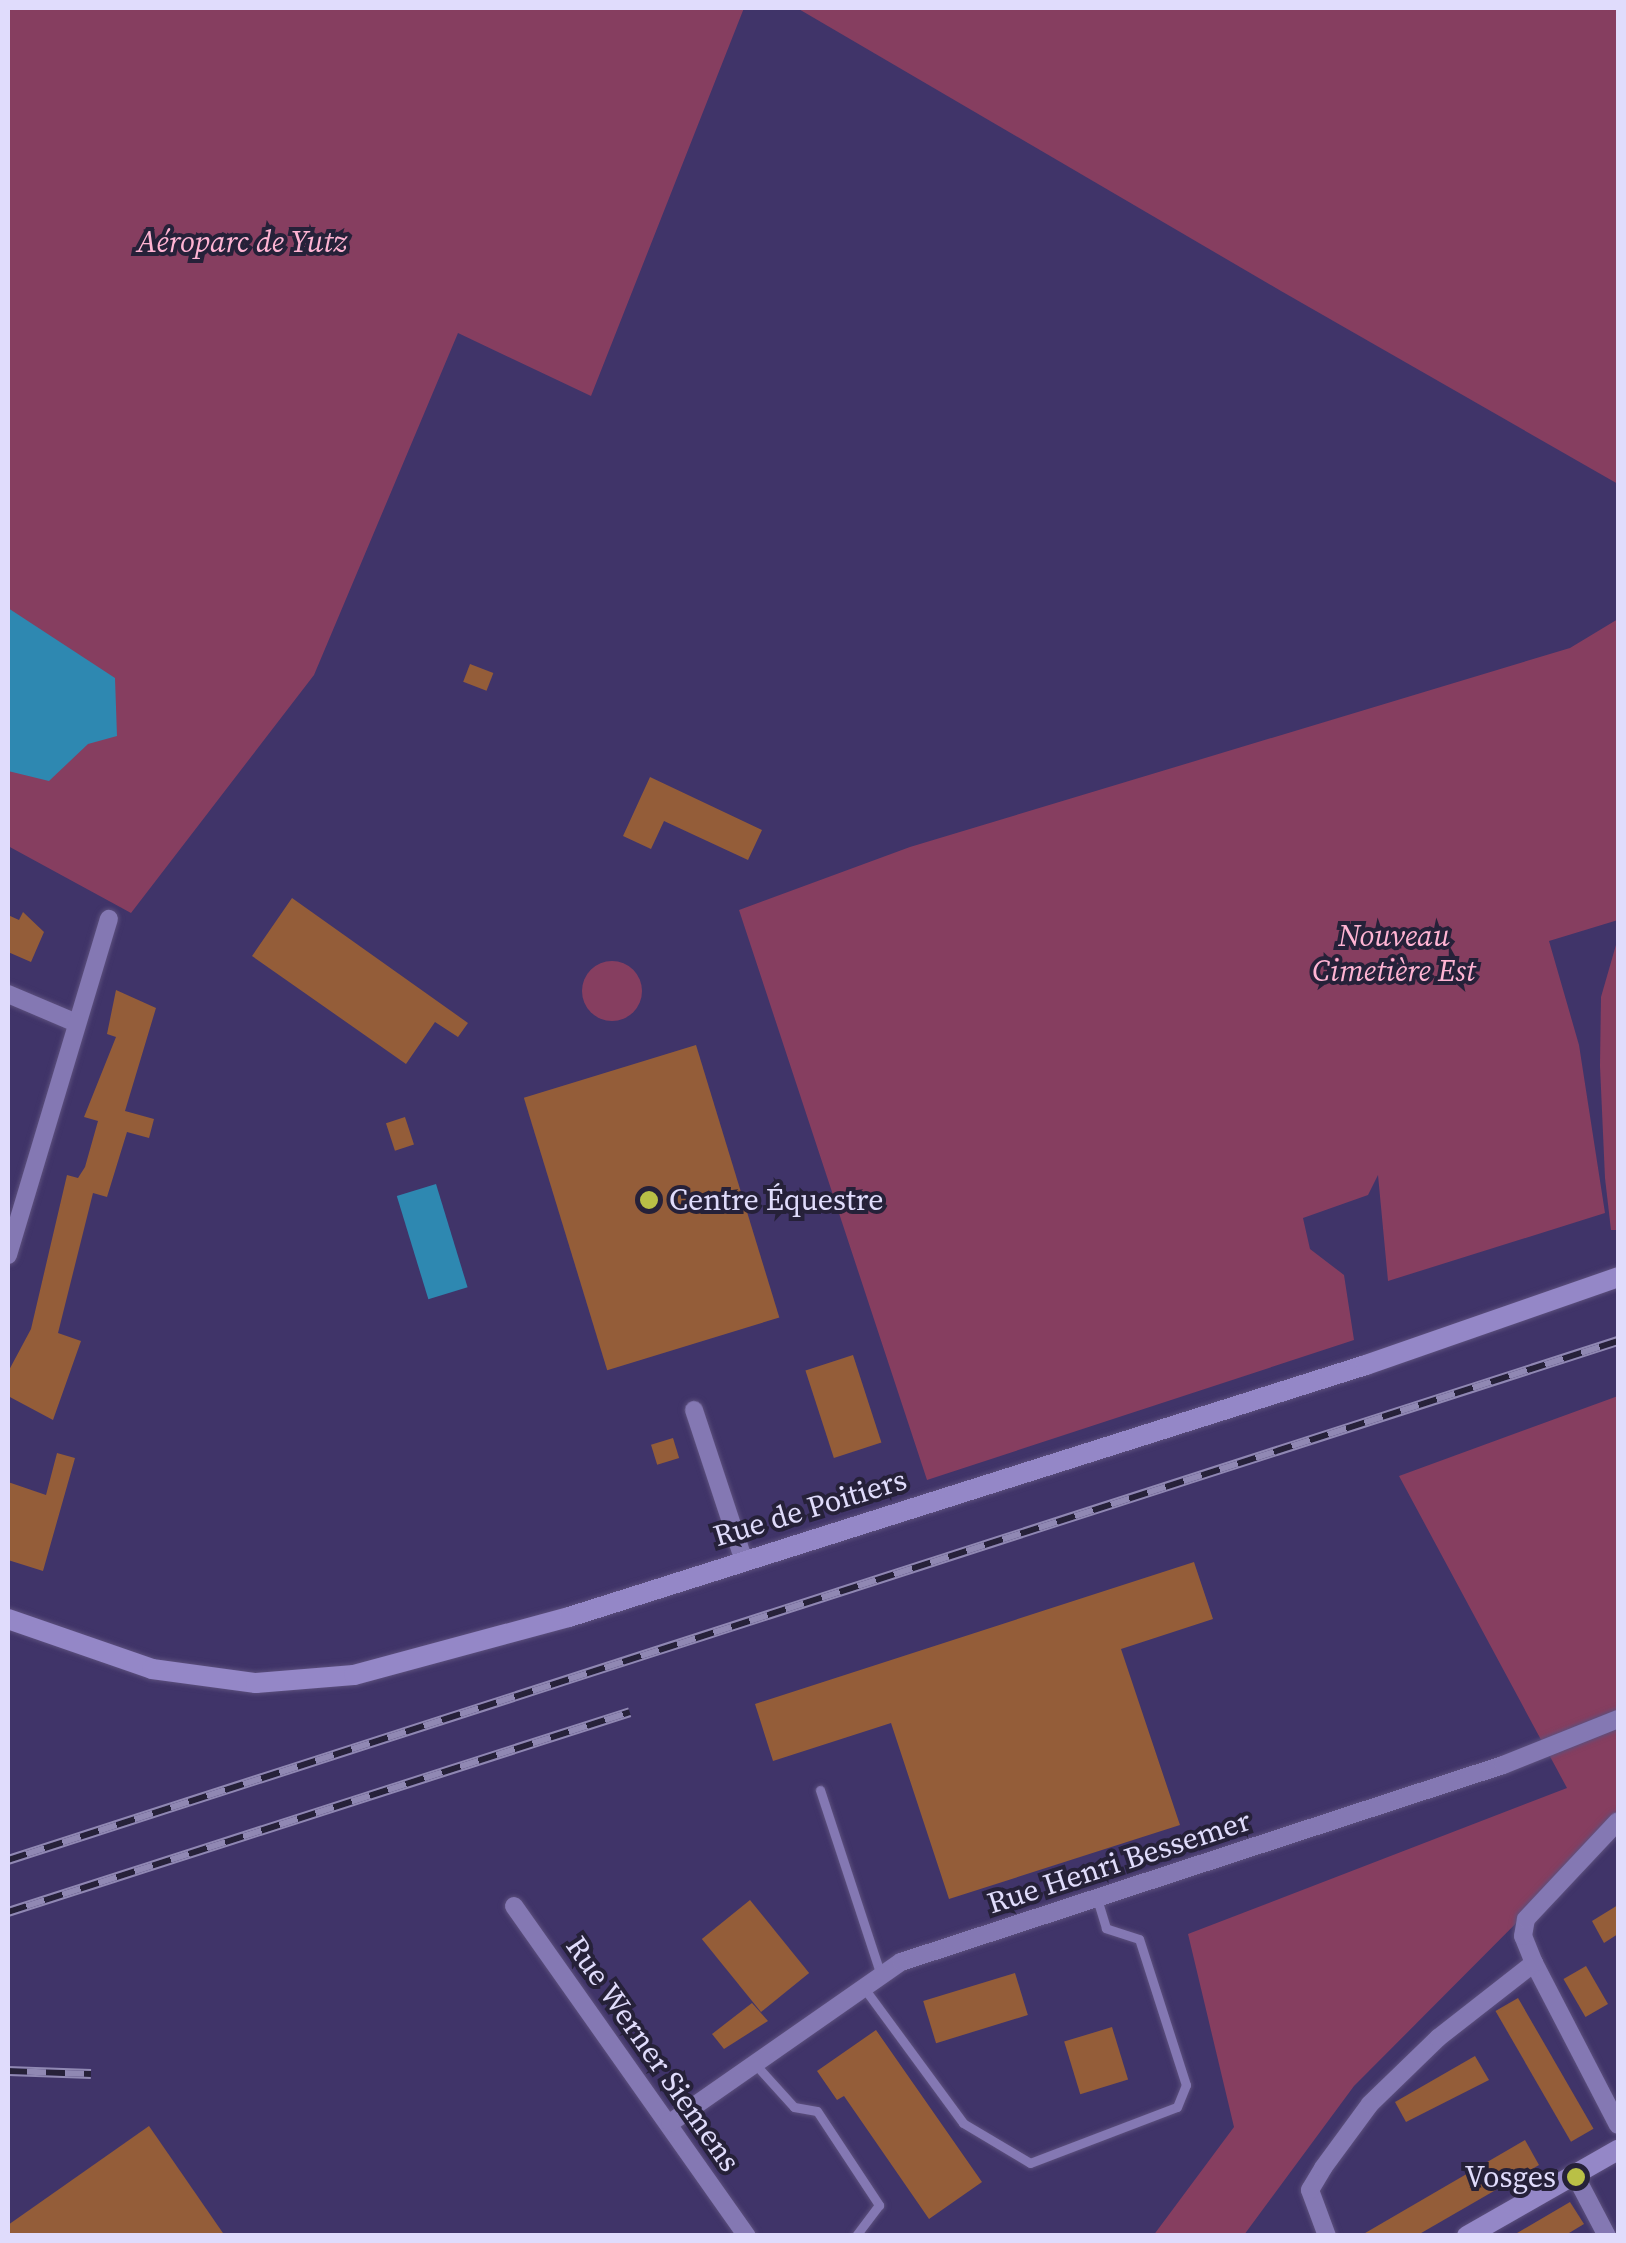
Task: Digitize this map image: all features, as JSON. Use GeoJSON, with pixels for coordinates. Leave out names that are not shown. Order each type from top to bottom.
{"type":"FeatureCollection","features":[{"type":"Feature","properties":{"kind":"street"},"geometry":{"type":"LineString","coordinates":[[8,1255],[74,1022],[109,919]]}},
{"type":"Feature","properties":{"kind":"street"},"geometry":{"type":"LineString","coordinates":[[8,994],[74,1022]]}},
{"type":"Feature","properties":{"kind":"street","name":"Rue de Poitiers"},"geometry":{"type":"LineString","coordinates":[[8,1619],[152,1669],[256,1683],[354,1675],[569,1617],[743,1558],[1366,1365],[1618,1277]]}},
{"type":"Feature","properties":{"kind":"street"},"geometry":{"type":"LineString","coordinates":[[694,1410],[743,1558]]}},
{"type":"Feature","properties":{"kind":"street","name":"Rue Henri Bessemer"},"geometry":{"type":"LineString","coordinates":[[670,2123],[901,1962],[1504,1765],[1618,1719]]}},
{"type":"Feature","properties":{"kind":"street"},"geometry":{"type":"LineString","coordinates":[[1618,1821],[1526,1919],[1523,1936],[1618,2125]]}},
{"type":"Feature","properties":{"kind":"street","name":"Rue Werner Siemens"},"geometry":{"type":"LineString","coordinates":[[514,1906],[747,2236]]}},
{"type":"Feature","properties":{"kind":"street"},"geometry":{"type":"LineString","coordinates":[[1327,2236],[1310,2190],[1370,2104],[1438,2038],[1534,1962]]}},
{"type":"Feature","properties":{"kind":"street"},"geometry":{"type":"LineString","coordinates":[[1467,2236],[1618,2150]]}},
{"type":"Feature","properties":{"kind":"street"},"geometry":{"type":"LineString","coordinates":[[1576,2177],[1607,2236]]}},
{"type":"Feature","properties":{"kind":"lane"},"geometry":{"type":"LineString","coordinates":[[820,1790],[880,1976]]}},
{"type":"Feature","properties":{"kind":"lane"},"geometry":{"type":"LineString","coordinates":[[864,1988],[963,2123],[1030,2164],[1176,2107],[1186,2085],[1139,1939],[1106,1928],[1097,1898]]}},
{"type":"Feature","properties":{"kind":"lane"},"geometry":{"type":"LineString","coordinates":[[754,2064],[794,2107],[817,2111],[879,2205],[856,2236]]}},
{"type":"Feature","properties":{"kind":"green space","name":"Aéroparc de Yutz"},"geometry":{"type":"Polygon","coordinates":[[[8,8],[744,8],[591,396],[458,333],[314,675],[131,913],[8,846],[8,8]]]}},
{"type":"Feature","properties":{"kind":"green space"},"geometry":{"type":"Polygon","coordinates":[[[797,8],[1618,8],[1618,484],[1281,291],[797,8]]]}},
{"type":"Feature","properties":{"kind":"green space","name":"Nouveau Cimetière Est"},"geometry":{"type":"Polygon","coordinates":[[[1618,619],[1618,920],[1549,941],[1579,1045],[1605,1213],[1388,1281],[1378,1175],[1368,1195],[1303,1218],[1310,1249],[1344,1275],[1354,1340],[927,1480],[739,910],[910,847],[1570,648],[1618,619]]]}},
{"type":"Feature","properties":{"kind":"green space"},"geometry":{"type":"Polygon","coordinates":[[[1618,938],[1618,1230],[1611,1230],[1600,1066],[1601,997],[1618,938]]]}},
{"type":"Feature","properties":{"kind":"green space"},"geometry":{"type":"Polygon","coordinates":[[[612,961],[633,970],[642,991],[633,1012],[612,1021],[591,1012],[582,991],[591,970],[612,961]]]}},
{"type":"Feature","properties":{"kind":"green space"},"geometry":{"type":"Polygon","coordinates":[[[1618,1396],[1618,1821],[1354,2086],[1244,2235],[1153,2236],[1234,2127],[1188,1934],[1567,1788],[1399,1476],[1618,1396]]]}},
{"type":"Feature","properties":{"kind":"water"},"geometry":{"type":"Polygon","coordinates":[[[8,608],[115,678],[117,736],[88,744],[49,781],[8,771],[8,608]]]}},
{"type":"Feature","properties":{"kind":"water"},"geometry":{"type":"Polygon","coordinates":[[[436,1184],[468,1287],[428,1299],[397,1196],[436,1184]]]}},
{"type":"Feature","properties":{"kind":"building"},"geometry":{"type":"Polygon","coordinates":[[[470,664],[493,673],[487,691],[463,682],[470,664]]]}},
{"type":"Feature","properties":{"kind":"building"},"geometry":{"type":"Polygon","coordinates":[[[650,777],[762,830],[748,860],[664,821],[651,849],[623,836],[650,777]]]}},
{"type":"Feature","properties":{"kind":"building"},"geometry":{"type":"Polygon","coordinates":[[[292,898],[468,1023],[458,1037],[435,1022],[406,1064],[252,956],[292,898]]]}},
{"type":"Feature","properties":{"kind":"building"},"geometry":{"type":"Polygon","coordinates":[[[23,912],[44,932],[31,962],[8,952],[8,915],[19,920],[23,912]]]}},
{"type":"Feature","properties":{"kind":"building"},"geometry":{"type":"Polygon","coordinates":[[[116,990],[156,1008],[125,1111],[154,1119],[149,1138],[127,1132],[107,1197],[93,1193],[58,1333],[81,1341],[53,1420],[8,1396],[8,1372],[31,1329],[67,1175],[78,1178],[85,1167],[98,1121],[84,1117],[116,1037],[107,1034],[116,990]]]}},
{"type":"Feature","properties":{"kind":"building","name":"Centre Équestre"},"geometry":{"type":"Polygon","coordinates":[[[696,1045],[779,1318],[607,1370],[524,1098],[696,1045]]]}},
{"type":"Feature","properties":{"kind":"building"},"geometry":{"type":"Polygon","coordinates":[[[405,1117],[414,1145],[395,1151],[386,1123],[405,1117]]]}},
{"type":"Feature","properties":{"kind":"building"},"geometry":{"type":"Polygon","coordinates":[[[853,1355],[881,1442],[834,1458],[805,1370],[853,1355]]]}},
{"type":"Feature","properties":{"kind":"building"},"geometry":{"type":"Polygon","coordinates":[[[673,1438],[679,1458],[657,1465],[651,1445],[673,1438]]]}},
{"type":"Feature","properties":{"kind":"building"},"geometry":{"type":"Polygon","coordinates":[[[57,1453],[75,1458],[43,1571],[8,1560],[8,1482],[46,1495],[57,1453]]]}},
{"type":"Feature","properties":{"kind":"building"},"geometry":{"type":"Polygon","coordinates":[[[1194,1562],[1213,1619],[1121,1649],[1180,1825],[949,1899],[891,1723],[773,1761],[755,1704],[1194,1562]]]}},
{"type":"Feature","properties":{"kind":"building"},"geometry":{"type":"Polygon","coordinates":[[[750,1900],[809,1973],[761,2012],[702,1939],[750,1900]]]}},
{"type":"Feature","properties":{"kind":"building"},"geometry":{"type":"Polygon","coordinates":[[[1618,1905],[1618,1934],[1604,1943],[1592,1921],[1618,1905]]]}},
{"type":"Feature","properties":{"kind":"building"},"geometry":{"type":"Polygon","coordinates":[[[1586,1966],[1608,2004],[1585,2017],[1563,1979],[1586,1966]]]}},
{"type":"Feature","properties":{"kind":"building"},"geometry":{"type":"Polygon","coordinates":[[[1015,1973],[1028,2015],[936,2043],[923,2001],[1015,1973]]]}},
{"type":"Feature","properties":{"kind":"building"},"geometry":{"type":"Polygon","coordinates":[[[1518,1998],[1594,2129],[1571,2142],[1495,2011],[1518,1998]]]}},
{"type":"Feature","properties":{"kind":"building"},"geometry":{"type":"Polygon","coordinates":[[[752,2003],[768,2021],[724,2049],[712,2034],[752,2003]]]}},
{"type":"Feature","properties":{"kind":"building"},"geometry":{"type":"Polygon","coordinates":[[[1112,2027],[1128,2080],[1080,2094],[1064,2042],[1112,2027]]]}},
{"type":"Feature","properties":{"kind":"building"},"geometry":{"type":"Polygon","coordinates":[[[876,2030],[982,2182],[929,2219],[844,2096],[837,2100],[817,2071],[876,2030]]]}},
{"type":"Feature","properties":{"kind":"building"},"geometry":{"type":"Polygon","coordinates":[[[1475,2056],[1489,2080],[1406,2122],[1395,2102],[1475,2056]]]}},
{"type":"Feature","properties":{"kind":"building"},"geometry":{"type":"Polygon","coordinates":[[[149,2126],[225,2236],[8,2236],[8,2225],[149,2126]]]}},
{"type":"Feature","properties":{"kind":"building"},"geometry":{"type":"Polygon","coordinates":[[[1525,2140],[1539,2165],[1416,2236],[1360,2236],[1525,2140]]]}},
{"type":"Feature","properties":{"kind":"building"},"geometry":{"type":"Polygon","coordinates":[[[1570,2202],[1584,2224],[1564,2236],[1512,2236],[1570,2202]]]}},
{"type":"Feature","properties":{"kind":"railway"},"geometry":{"type":"LineString","coordinates":[[8,1860],[1618,1341]]}},
{"type":"Feature","properties":{"kind":"railway"},"geometry":{"type":"LineString","coordinates":[[8,1912],[630,1712]]}},
{"type":"Feature","properties":{"kind":"railway"},"geometry":{"type":"LineString","coordinates":[[8,2071],[91,2074]]}},
{"type":"Feature","properties":{"kind":"place","name":"Centre Équestre"},"geometry":{"type":"Point","coordinates":[649,1200]}},
{"type":"Feature","properties":{"kind":"place","name":"Vosges"},"geometry":{"type":"Point","coordinates":[1576,2177]}}]}
